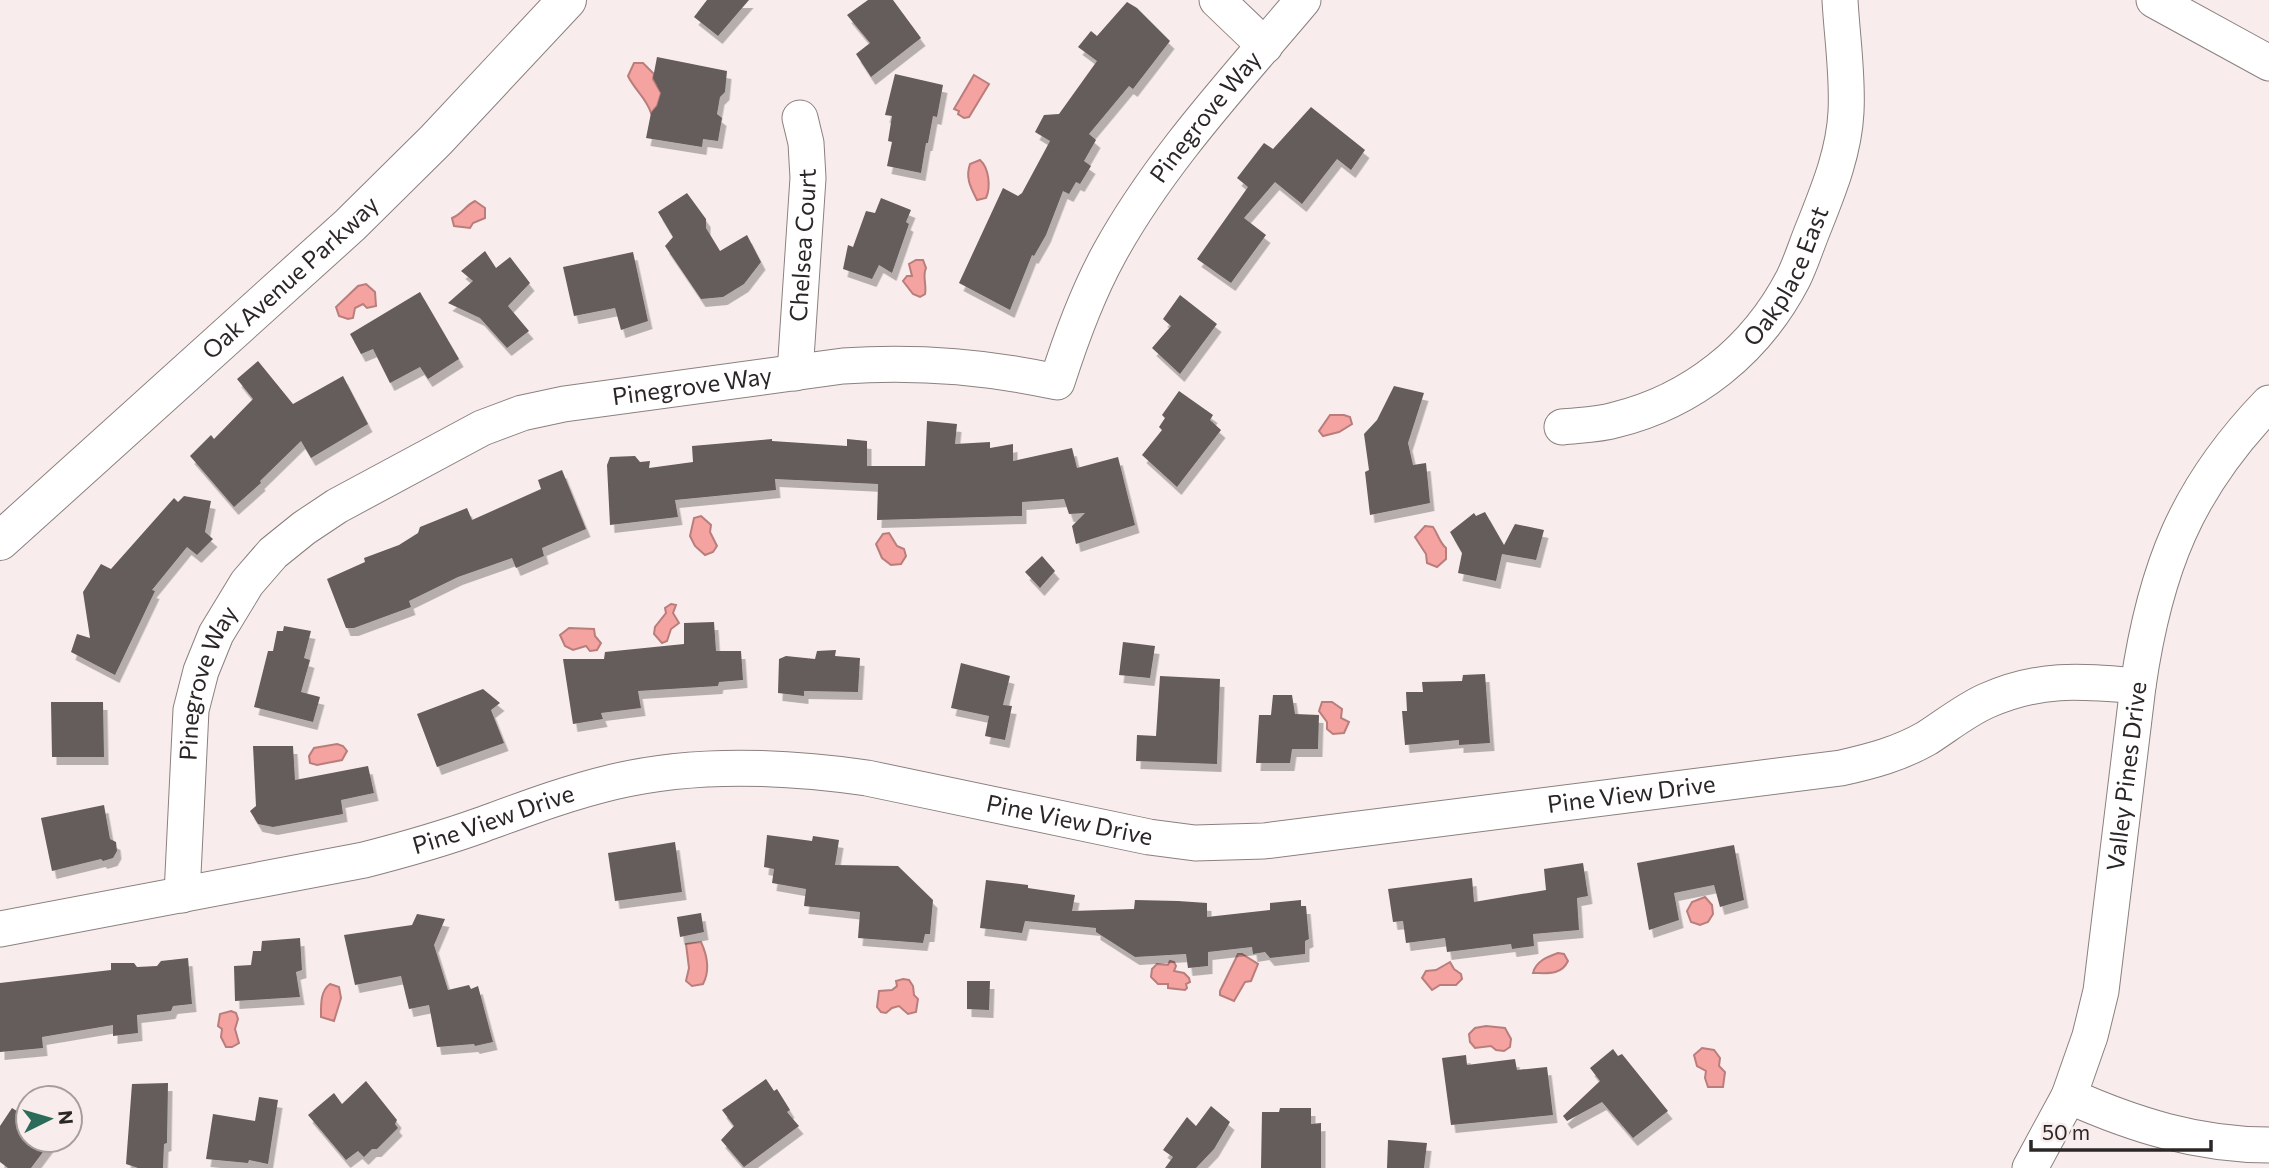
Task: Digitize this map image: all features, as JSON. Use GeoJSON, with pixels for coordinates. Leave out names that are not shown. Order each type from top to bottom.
{"type":"FeatureCollection","features":[{"type":"Feature","properties":{"kind":"main road","name":"Oak Avenue Parkway"},"geometry":{"type":"LineString","coordinates":[[0,541],[350,225],[446,130],[567,0]]}},
{"type":"Feature","properties":{"kind":"street"},"geometry":{"type":"LineString","coordinates":[[1217,0],[1265,46]]}},
{"type":"Feature","properties":{"kind":"street","name":"Pinegrove Way"},"geometry":{"type":"LineString","coordinates":[[182,895],[189,729],[201,671],[225,617],[247,583],[273,553],[303,528],[337,506],[482,428],[522,413],[564,404],[886,363],[951,364],[1056,382],[1089,294],[1146,194],[1173,157],[1303,0]]}},
{"type":"Feature","properties":{"kind":"street","name":"Oakplace East"},"geometry":{"type":"LineString","coordinates":[[1562,427],[1613,421],[1648,411],[1682,396],[1727,364],[1753,338],[1776,309],[1798,266],[1830,185],[1840,150],[1846,113],[1840,0]]}},
{"type":"Feature","properties":{"kind":"street"},"geometry":{"type":"LineString","coordinates":[[2154,0],[2269,64]]}},
{"type":"Feature","properties":{"kind":"street","name":"Chelsea Court"},"geometry":{"type":"LineString","coordinates":[[795,373],[808,178],[806,143],[800,118]]}},
{"type":"Feature","properties":{"kind":"street","name":"Valley Pines Drive"},"geometry":{"type":"LineString","coordinates":[[2030,1168],[2069,1096],[2091,1036],[2101,991],[2138,686],[2145,636],[2156,591],[2171,548],[2191,506],[2243,430],[2269,403]]}},
{"type":"Feature","properties":{"kind":"street","name":"Pine View Drive"},"geometry":{"type":"LineString","coordinates":[[0,929],[363,860],[423,845],[549,799],[616,782],[684,771],[753,767],[822,771],[1149,837],[1195,843],[1264,841],[1841,768],[1886,758],[1986,701],[2029,686],[2075,680],[2138,686]]}},
{"type":"Feature","properties":{"kind":"street"},"geometry":{"type":"LineString","coordinates":[[2069,1096],[2154,1130],[2199,1140],[2269,1145]]}},
{"type":"Feature","properties":{"kind":"shaded area"},"geometry":{"type":"Polygon","coordinates":[[[634,63],[643,63],[654,74],[653,79],[661,93],[657,106],[651,113],[628,76],[634,63]]]}},
{"type":"Feature","properties":{"kind":"shaded area"},"geometry":{"type":"Polygon","coordinates":[[[974,75],[989,84],[969,117],[964,118],[954,109],[974,75]]]}},
{"type":"Feature","properties":{"kind":"shaded area"},"geometry":{"type":"Polygon","coordinates":[[[980,160],[987,173],[988,189],[986,198],[977,200],[968,174],[970,164],[980,160]]]}},
{"type":"Feature","properties":{"kind":"shaded area"},"geometry":{"type":"Polygon","coordinates":[[[475,201],[485,208],[485,218],[473,223],[470,228],[454,226],[452,218],[475,201]]]}},
{"type":"Feature","properties":{"kind":"shaded area"},"geometry":{"type":"Polygon","coordinates":[[[923,260],[926,268],[925,294],[920,297],[913,294],[903,281],[907,276],[912,276],[909,264],[923,260]]]}},
{"type":"Feature","properties":{"kind":"shaded area"},"geometry":{"type":"Polygon","coordinates":[[[366,284],[375,292],[376,306],[367,308],[363,304],[355,308],[353,318],[339,316],[336,307],[358,286],[366,284]]]}},
{"type":"Feature","properties":{"kind":"shaded area"},"geometry":{"type":"Polygon","coordinates":[[[1330,415],[1350,417],[1352,424],[1339,432],[1323,436],[1319,431],[1330,415]]]}},
{"type":"Feature","properties":{"kind":"shaded area"},"geometry":{"type":"Polygon","coordinates":[[[701,516],[711,525],[710,532],[717,546],[713,552],[705,555],[695,546],[690,536],[694,518],[701,516]]]}},
{"type":"Feature","properties":{"kind":"shaded area"},"geometry":{"type":"Polygon","coordinates":[[[1425,526],[1433,527],[1446,548],[1446,559],[1437,567],[1427,563],[1426,554],[1415,537],[1425,526]]]}},
{"type":"Feature","properties":{"kind":"shaded area"},"geometry":{"type":"Polygon","coordinates":[[[889,533],[897,546],[904,549],[906,556],[901,564],[891,565],[882,558],[876,544],[883,534],[889,533]]]}},
{"type":"Feature","properties":{"kind":"shaded area"},"geometry":{"type":"Polygon","coordinates":[[[671,604],[676,605],[673,613],[679,623],[671,629],[667,641],[662,643],[654,634],[655,627],[666,613],[665,608],[671,604]]]}},
{"type":"Feature","properties":{"kind":"shaded area"},"geometry":{"type":"Polygon","coordinates":[[[569,628],[594,629],[595,636],[601,643],[597,650],[590,651],[586,646],[573,650],[565,646],[560,635],[569,628]]]}},
{"type":"Feature","properties":{"kind":"shaded area"},"geometry":{"type":"Polygon","coordinates":[[[1322,702],[1332,702],[1342,709],[1341,718],[1349,722],[1344,733],[1333,734],[1327,729],[1327,722],[1319,711],[1322,702]]]}},
{"type":"Feature","properties":{"kind":"shaded area"},"geometry":{"type":"Polygon","coordinates":[[[337,744],[347,751],[342,760],[317,765],[310,763],[309,756],[314,748],[337,744]]]}},
{"type":"Feature","properties":{"kind":"shaded area"},"geometry":{"type":"Polygon","coordinates":[[[1705,897],[1712,905],[1713,914],[1708,922],[1700,925],[1691,922],[1687,911],[1692,902],[1705,897]]]}},
{"type":"Feature","properties":{"kind":"shaded area"},"geometry":{"type":"Polygon","coordinates":[[[701,942],[706,958],[706,974],[703,984],[692,986],[686,981],[689,968],[686,944],[701,942]]]}},
{"type":"Feature","properties":{"kind":"shaded area"},"geometry":{"type":"Polygon","coordinates":[[[1558,953],[1564,954],[1568,961],[1565,966],[1553,973],[1533,973],[1539,962],[1558,953]]]}},
{"type":"Feature","properties":{"kind":"shaded area"},"geometry":{"type":"Polygon","coordinates":[[[1238,954],[1258,964],[1251,981],[1245,982],[1234,1001],[1220,995],[1220,991],[1238,954]]]}},
{"type":"Feature","properties":{"kind":"shaded area"},"geometry":{"type":"Polygon","coordinates":[[[1170,961],[1176,966],[1174,971],[1184,973],[1189,978],[1190,982],[1186,984],[1185,990],[1168,988],[1168,984],[1158,984],[1151,977],[1152,969],[1157,964],[1168,965],[1170,961]]]}},
{"type":"Feature","properties":{"kind":"shaded area"},"geometry":{"type":"Polygon","coordinates":[[[1450,962],[1462,979],[1456,985],[1440,985],[1432,990],[1422,978],[1426,971],[1436,970],[1450,962]]]}},
{"type":"Feature","properties":{"kind":"shaded area"},"geometry":{"type":"Polygon","coordinates":[[[909,980],[913,986],[914,995],[918,999],[916,1012],[908,1014],[899,1006],[886,1013],[881,1012],[877,1007],[879,991],[892,990],[897,986],[896,981],[909,980]]]}},
{"type":"Feature","properties":{"kind":"shaded area"},"geometry":{"type":"Polygon","coordinates":[[[330,984],[339,987],[341,998],[334,1021],[321,1017],[323,995],[330,984]]]}},
{"type":"Feature","properties":{"kind":"shaded area"},"geometry":{"type":"Polygon","coordinates":[[[231,1011],[236,1013],[238,1019],[235,1029],[239,1043],[226,1047],[221,1037],[222,1029],[218,1026],[220,1014],[231,1011]]]}},
{"type":"Feature","properties":{"kind":"shaded area"},"geometry":{"type":"Polygon","coordinates":[[[1475,1028],[1505,1028],[1511,1039],[1510,1047],[1504,1051],[1491,1046],[1475,1048],[1470,1042],[1469,1034],[1475,1028]]]}},
{"type":"Feature","properties":{"kind":"shaded area"},"geometry":{"type":"Polygon","coordinates":[[[1702,1048],[1714,1050],[1720,1058],[1719,1066],[1725,1072],[1723,1087],[1708,1087],[1706,1071],[1697,1066],[1694,1055],[1702,1048]]]}},
{"type":"Feature","properties":{"kind":"building"},"geometry":{"type":"Polygon","coordinates":[[[707,0],[749,0],[718,36],[694,17],[707,0]]]}},
{"type":"Feature","properties":{"kind":"building"},"geometry":{"type":"Polygon","coordinates":[[[868,0],[893,0],[921,38],[871,77],[856,54],[870,43],[847,15],[868,0]]]}},
{"type":"Feature","properties":{"kind":"building"},"geometry":{"type":"Polygon","coordinates":[[[1127,2],[1137,8],[1170,41],[1133,89],[1129,86],[1089,134],[1096,140],[1084,161],[1091,166],[1080,184],[1076,182],[1069,194],[1063,191],[1046,235],[1034,256],[1032,255],[1010,310],[959,283],[1003,188],[1018,196],[1022,193],[1050,141],[1035,132],[1044,115],[1059,114],[1097,61],[1078,47],[1091,31],[1097,36],[1127,2]]]}},
{"type":"Feature","properties":{"kind":"building"},"geometry":{"type":"Polygon","coordinates":[[[657,57],[727,71],[725,92],[720,97],[717,114],[722,118],[718,141],[703,139],[702,147],[646,138],[651,113],[657,106],[661,93],[653,78],[657,57]]]}},
{"type":"Feature","properties":{"kind":"building"},"geometry":{"type":"Polygon","coordinates":[[[895,74],[943,85],[937,117],[933,116],[926,143],[921,173],[887,166],[892,142],[888,141],[892,116],[885,115],[895,74]]]}},
{"type":"Feature","properties":{"kind":"building"},"geometry":{"type":"Polygon","coordinates":[[[1311,107],[1365,150],[1351,170],[1337,159],[1302,204],[1275,182],[1244,218],[1266,235],[1231,283],[1197,259],[1248,187],[1237,178],[1264,143],[1273,149],[1311,107]]]}},
{"type":"Feature","properties":{"kind":"building"},"geometry":{"type":"Polygon","coordinates":[[[687,193],[706,219],[706,228],[720,251],[747,235],[761,262],[744,284],[723,297],[701,299],[665,246],[673,237],[658,212],[687,193]]]}},
{"type":"Feature","properties":{"kind":"building"},"geometry":{"type":"Polygon","coordinates":[[[881,198],[911,210],[906,222],[909,224],[892,273],[879,265],[872,279],[843,269],[848,245],[853,247],[866,211],[875,213],[881,198]]]}},
{"type":"Feature","properties":{"kind":"building"},"geometry":{"type":"Polygon","coordinates":[[[485,251],[496,268],[510,257],[530,283],[508,306],[529,331],[507,348],[480,318],[448,303],[473,281],[461,271],[485,251]]]}},
{"type":"Feature","properties":{"kind":"building"},"geometry":{"type":"Polygon","coordinates":[[[633,252],[648,321],[621,330],[615,308],[574,316],[563,267],[633,252]]]}},
{"type":"Feature","properties":{"kind":"building"},"geometry":{"type":"Polygon","coordinates":[[[420,292],[459,359],[428,379],[420,367],[390,383],[373,349],[361,354],[350,334],[420,292]]]}},
{"type":"Feature","properties":{"kind":"building"},"geometry":{"type":"Polygon","coordinates":[[[1180,295],[1217,324],[1180,374],[1152,348],[1171,326],[1163,319],[1180,295]]]}},
{"type":"Feature","properties":{"kind":"building"},"geometry":{"type":"Polygon","coordinates":[[[258,361],[293,404],[343,376],[368,424],[311,458],[301,441],[234,507],[190,456],[211,435],[214,439],[253,399],[237,379],[258,361]]]}},
{"type":"Feature","properties":{"kind":"building"},"geometry":{"type":"Polygon","coordinates":[[[1394,386],[1424,393],[1408,443],[1413,465],[1426,463],[1430,503],[1370,515],[1365,472],[1369,470],[1364,434],[1377,420],[1394,386]]]}},
{"type":"Feature","properties":{"kind":"building"},"geometry":{"type":"Polygon","coordinates":[[[1179,391],[1213,415],[1210,420],[1221,430],[1177,487],[1142,455],[1162,430],[1159,427],[1165,418],[1162,415],[1179,391]]]}},
{"type":"Feature","properties":{"kind":"building"},"geometry":{"type":"Polygon","coordinates":[[[927,421],[957,424],[955,444],[990,442],[990,448],[1013,444],[1013,461],[1072,448],[1077,468],[1118,457],[1135,525],[1076,544],[1072,526],[1085,513],[1069,514],[1064,499],[1022,502],[1022,516],[877,520],[878,484],[775,479],[776,490],[675,500],[678,517],[610,525],[607,465],[610,457],[635,456],[640,462],[650,461],[649,468],[693,462],[692,446],[772,439],[847,446],[847,439],[867,441],[867,466],[925,466],[927,421]]]}},
{"type":"Feature","properties":{"kind":"building"},"geometry":{"type":"Polygon","coordinates":[[[562,470],[586,529],[542,548],[544,556],[516,568],[512,558],[458,577],[409,601],[411,607],[354,628],[346,628],[327,579],[365,562],[364,558],[399,545],[418,533],[420,527],[467,508],[472,520],[541,489],[538,480],[562,470]]]}},
{"type":"Feature","properties":{"kind":"building"},"geometry":{"type":"Polygon","coordinates":[[[184,496],[211,501],[205,532],[213,539],[197,555],[187,547],[152,590],[155,591],[115,675],[71,652],[77,634],[90,638],[83,592],[101,564],[111,569],[174,498],[178,502],[184,496]]]}},
{"type":"Feature","properties":{"kind":"building"},"geometry":{"type":"Polygon","coordinates":[[[1485,512],[1504,545],[1515,524],[1544,530],[1536,560],[1502,554],[1496,581],[1458,573],[1462,553],[1450,532],[1474,513],[1476,516],[1485,512]]]}},
{"type":"Feature","properties":{"kind":"building"},"geometry":{"type":"Polygon","coordinates":[[[1042,556],[1055,571],[1040,588],[1025,572],[1042,556]]]}},
{"type":"Feature","properties":{"kind":"building"},"geometry":{"type":"Polygon","coordinates":[[[714,622],[716,651],[741,651],[743,680],[719,682],[718,686],[638,691],[641,708],[601,713],[603,719],[573,724],[563,659],[604,659],[605,652],[684,644],[684,623],[714,622]]]}},
{"type":"Feature","properties":{"kind":"building"},"geometry":{"type":"Polygon","coordinates":[[[284,626],[311,631],[304,658],[310,660],[301,692],[320,697],[313,722],[254,707],[268,651],[273,651],[277,631],[283,631],[284,626]]]}},
{"type":"Feature","properties":{"kind":"building"},"geometry":{"type":"Polygon","coordinates":[[[1123,642],[1155,646],[1150,678],[1119,675],[1123,642]]]}},
{"type":"Feature","properties":{"kind":"building"},"geometry":{"type":"Polygon","coordinates":[[[836,650],[835,656],[860,658],[858,692],[804,691],[804,696],[778,693],[779,659],[786,656],[815,659],[817,651],[836,650]]]}},
{"type":"Feature","properties":{"kind":"building"},"geometry":{"type":"Polygon","coordinates":[[[961,663],[1010,676],[1003,705],[1012,706],[1005,740],[985,736],[989,716],[951,708],[961,663]]]}},
{"type":"Feature","properties":{"kind":"building"},"geometry":{"type":"Polygon","coordinates":[[[1485,674],[1490,743],[1459,745],[1459,740],[1405,745],[1402,711],[1407,711],[1406,692],[1423,692],[1422,682],[1462,681],[1463,675],[1485,674]]]}},
{"type":"Feature","properties":{"kind":"building"},"geometry":{"type":"Polygon","coordinates":[[[1160,676],[1220,679],[1217,764],[1136,761],[1137,735],[1156,736],[1160,676]]]}},
{"type":"Feature","properties":{"kind":"building"},"geometry":{"type":"Polygon","coordinates":[[[483,689],[500,703],[491,710],[504,743],[437,767],[417,714],[483,689]]]}},
{"type":"Feature","properties":{"kind":"building"},"geometry":{"type":"Polygon","coordinates":[[[1273,695],[1292,695],[1295,714],[1319,715],[1318,749],[1292,749],[1290,763],[1256,763],[1259,715],[1271,715],[1273,695]]]}},
{"type":"Feature","properties":{"kind":"building"},"geometry":{"type":"Polygon","coordinates":[[[51,702],[103,702],[104,757],[52,757],[51,702]]]}},
{"type":"Feature","properties":{"kind":"building"},"geometry":{"type":"Polygon","coordinates":[[[253,746],[293,746],[295,780],[368,766],[374,793],[341,800],[343,814],[273,827],[258,824],[250,811],[256,806],[253,746]]]}},
{"type":"Feature","properties":{"kind":"building"},"geometry":{"type":"Polygon","coordinates":[[[104,805],[110,839],[116,842],[117,851],[113,858],[52,871],[41,818],[104,805]]]}},
{"type":"Feature","properties":{"kind":"building"},"geometry":{"type":"Polygon","coordinates":[[[767,835],[812,841],[813,836],[839,840],[835,865],[898,866],[933,900],[930,934],[925,934],[923,943],[858,938],[860,912],[804,906],[806,889],[772,883],[774,869],[764,867],[767,835]]]}},
{"type":"Feature","properties":{"kind":"building"},"geometry":{"type":"Polygon","coordinates":[[[675,842],[682,892],[615,901],[608,853],[675,842]]]}},
{"type":"Feature","properties":{"kind":"building"},"geometry":{"type":"Polygon","coordinates":[[[1734,845],[1744,900],[1720,907],[1714,885],[1674,893],[1679,920],[1649,930],[1637,863],[1734,845]]]}},
{"type":"Feature","properties":{"kind":"building"},"geometry":{"type":"Polygon","coordinates":[[[1583,863],[1588,896],[1577,898],[1579,930],[1533,934],[1534,946],[1512,949],[1511,944],[1447,952],[1445,938],[1406,943],[1403,921],[1393,922],[1388,889],[1472,878],[1474,902],[1546,890],[1544,869],[1583,863]]]}},
{"type":"Feature","properties":{"kind":"building"},"geometry":{"type":"Polygon","coordinates":[[[986,880],[1075,895],[1072,911],[1134,909],[1135,900],[1178,901],[1207,903],[1207,917],[1270,910],[1270,903],[1301,900],[1301,906],[1306,906],[1309,939],[1305,941],[1305,954],[1270,958],[1265,952],[1253,954],[1252,947],[1208,952],[1208,966],[1188,968],[1186,954],[1135,957],[1096,932],[1096,928],[1025,921],[1022,933],[980,928],[986,880]]]}},
{"type":"Feature","properties":{"kind":"building"},"geometry":{"type":"Polygon","coordinates":[[[701,913],[704,932],[680,937],[677,917],[701,913]]]}},
{"type":"Feature","properties":{"kind":"building"},"geometry":{"type":"Polygon","coordinates":[[[417,914],[445,919],[434,945],[448,990],[469,985],[471,989],[478,986],[493,1042],[475,1046],[437,1047],[429,1005],[409,1009],[401,976],[355,985],[344,935],[412,925],[417,914]]]}},
{"type":"Feature","properties":{"kind":"building"},"geometry":{"type":"Polygon","coordinates":[[[300,938],[302,970],[296,972],[300,997],[235,1001],[234,966],[251,965],[253,951],[261,951],[262,941],[300,938]]]}},
{"type":"Feature","properties":{"kind":"building"},"geometry":{"type":"Polygon","coordinates":[[[188,958],[192,1004],[173,1006],[171,1011],[137,1015],[138,1033],[113,1036],[113,1025],[42,1037],[43,1048],[0,1052],[0,983],[111,970],[111,963],[134,963],[137,967],[157,966],[161,961],[188,958]]]}},
{"type":"Feature","properties":{"kind":"building"},"geometry":{"type":"Polygon","coordinates":[[[967,981],[990,981],[989,1010],[967,1009],[967,981]]]}},
{"type":"Feature","properties":{"kind":"building"},"geometry":{"type":"Polygon","coordinates":[[[1613,1049],[1618,1056],[1622,1054],[1668,1111],[1633,1138],[1602,1102],[1567,1121],[1563,1116],[1600,1081],[1590,1068],[1613,1049]]]}},
{"type":"Feature","properties":{"kind":"building"},"geometry":{"type":"Polygon","coordinates":[[[1466,1055],[1467,1065],[1515,1059],[1517,1070],[1547,1067],[1553,1115],[1451,1125],[1442,1058],[1466,1055]]]}},
{"type":"Feature","properties":{"kind":"building"},"geometry":{"type":"Polygon","coordinates":[[[766,1079],[774,1091],[777,1089],[790,1110],[787,1112],[799,1126],[744,1167],[721,1140],[734,1126],[722,1110],[766,1079]]]}},
{"type":"Feature","properties":{"kind":"building"},"geometry":{"type":"Polygon","coordinates":[[[366,1081],[397,1120],[395,1124],[398,1128],[377,1149],[372,1149],[364,1157],[358,1151],[346,1160],[308,1115],[334,1093],[342,1104],[366,1081]]]}},
{"type":"Feature","properties":{"kind":"building"},"geometry":{"type":"Polygon","coordinates":[[[168,1083],[167,1143],[164,1144],[163,1168],[138,1168],[126,1164],[132,1084],[168,1083]]]}},
{"type":"Feature","properties":{"kind":"building"},"geometry":{"type":"Polygon","coordinates":[[[259,1097],[278,1100],[268,1164],[249,1160],[248,1163],[206,1159],[213,1114],[255,1121],[259,1097]]]}},
{"type":"Feature","properties":{"kind":"building"},"geometry":{"type":"Polygon","coordinates":[[[1211,1106],[1230,1122],[1214,1149],[1196,1168],[1165,1168],[1173,1157],[1163,1150],[1187,1117],[1196,1126],[1211,1106]]]}},
{"type":"Feature","properties":{"kind":"building"},"geometry":{"type":"Polygon","coordinates":[[[12,1108],[14,1109],[14,1154],[42,1154],[31,1168],[8,1168],[0,1162],[0,1126],[12,1108]]]}},
{"type":"Feature","properties":{"kind":"building"},"geometry":{"type":"Polygon","coordinates":[[[1280,1108],[1311,1108],[1311,1124],[1321,1123],[1321,1168],[1261,1168],[1262,1112],[1279,1112],[1280,1108]]]}},
{"type":"Feature","properties":{"kind":"building"},"geometry":{"type":"Polygon","coordinates":[[[1388,1140],[1427,1143],[1424,1168],[1387,1168],[1388,1140]]]}}]}
